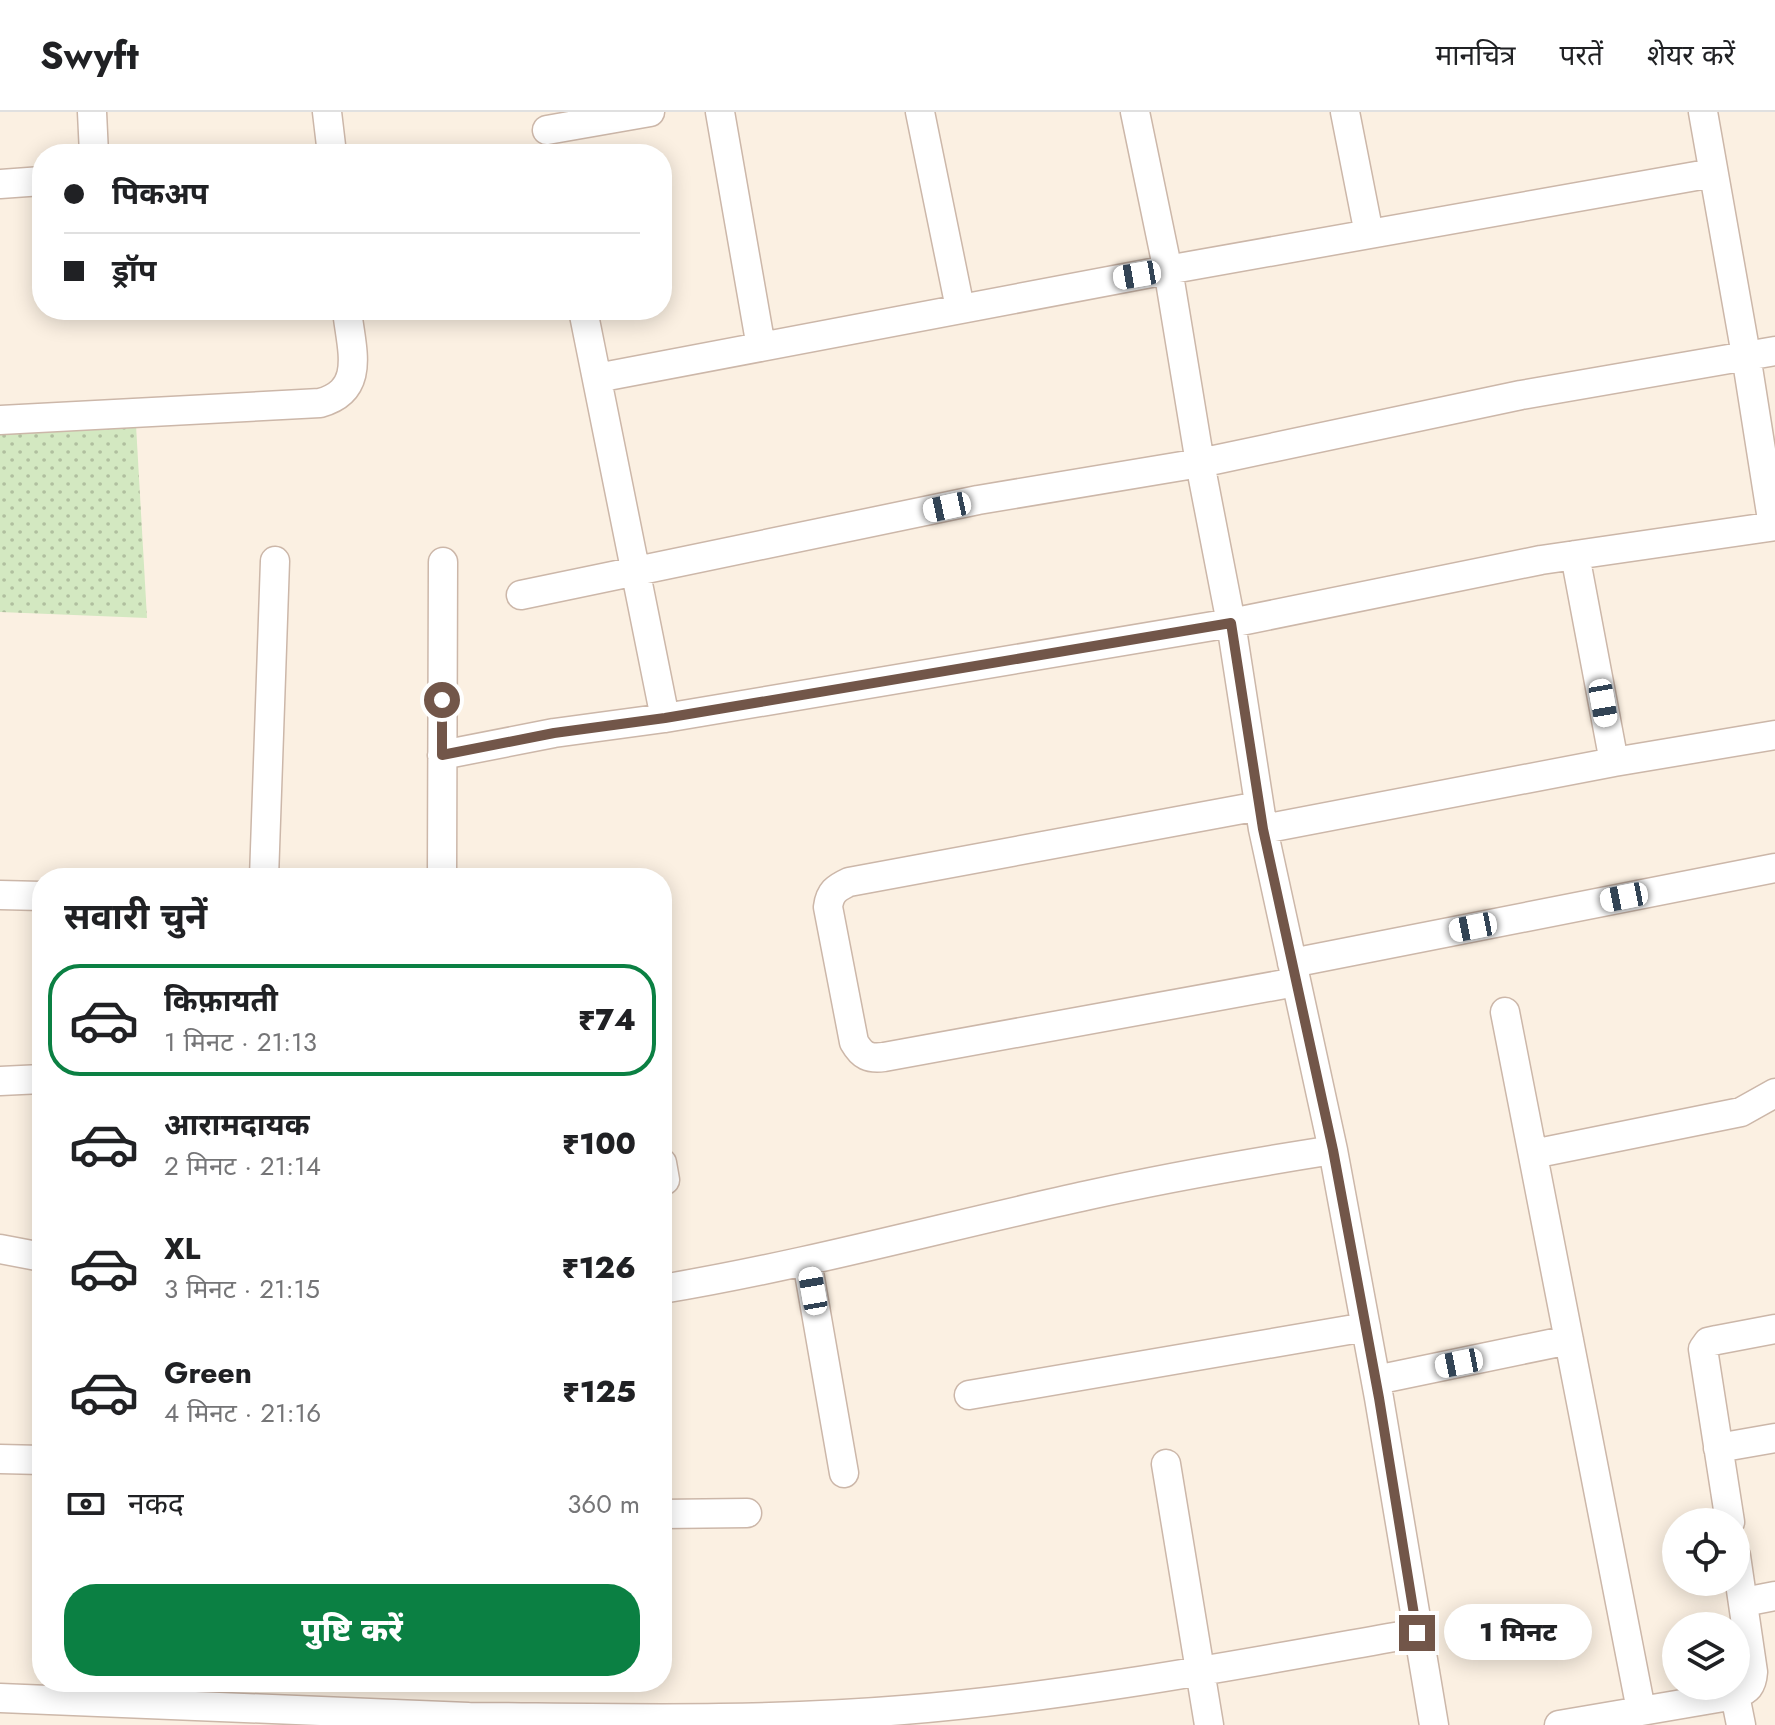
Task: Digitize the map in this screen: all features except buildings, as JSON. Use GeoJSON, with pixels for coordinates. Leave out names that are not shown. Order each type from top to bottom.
{"type":"FeatureCollection","features":[{"type":"Feature","properties":{"kind":"street"},"geometry":{"type":"LineString","coordinates":[[92,112],[94,144]]}},
{"type":"Feature","properties":{"kind":"street"},"geometry":{"type":"LineString","coordinates":[[327,112],[331,144]]}},
{"type":"Feature","properties":{"kind":"street"},"geometry":{"type":"LineString","coordinates":[[548,132],[650,112]]}},
{"type":"Feature","properties":{"kind":"street"},"geometry":{"type":"LineString","coordinates":[[720,112],[761,347]]}},
{"type":"Feature","properties":{"kind":"street"},"geometry":{"type":"LineString","coordinates":[[920,112],[960,308]]}},
{"type":"Feature","properties":{"kind":"street"},"geometry":{"type":"LineString","coordinates":[[1135,112],[1231,623],[1261,818],[1333,1150],[1376,1380],[1434,1725]]}},
{"type":"Feature","properties":{"kind":"street"},"geometry":{"type":"LineString","coordinates":[[1345,112],[1369,234]]}},
{"type":"Feature","properties":{"kind":"street"},"geometry":{"type":"LineString","coordinates":[[442,755],[554,733],[665,718],[1231,623],[1575,555],[1774,526],[1703,112]]}},
{"type":"Feature","properties":{"kind":"street"},"geometry":{"type":"LineString","coordinates":[[597,378],[960,308],[1713,173]]}},
{"type":"Feature","properties":{"kind":"street"},"geometry":{"type":"LineString","coordinates":[[0,184],[32,182]]}},
{"type":"Feature","properties":{"kind":"street"},"geometry":{"type":"LineString","coordinates":[[0,420],[320,403],[337,398],[350,386],[353,367],[348,320]]}},
{"type":"Feature","properties":{"kind":"street"},"geometry":{"type":"LineString","coordinates":[[585,320],[665,718]]}},
{"type":"Feature","properties":{"kind":"street"},"geometry":{"type":"LineString","coordinates":[[521,595],[978,500],[1200,463],[1521,395],[1775,351]]}},
{"type":"Feature","properties":{"kind":"street"},"geometry":{"type":"LineString","coordinates":[[1575,555],[1614,762]]}},
{"type":"Feature","properties":{"kind":"street"},"geometry":{"type":"LineString","coordinates":[[264,868],[275,561]]}},
{"type":"Feature","properties":{"kind":"street"},"geometry":{"type":"LineString","coordinates":[[442,868],[443,562]]}},
{"type":"Feature","properties":{"kind":"street"},"geometry":{"type":"LineString","coordinates":[[1775,735],[849,882],[829,896],[828,907],[854,1042],[861,1053],[871,1059],[1294,973],[1775,868]]}},
{"type":"Feature","properties":{"kind":"street"},"geometry":{"type":"LineString","coordinates":[[0,895],[32,896]]}},
{"type":"Feature","properties":{"kind":"street"},"geometry":{"type":"LineString","coordinates":[[1505,1012],[1641,1710]]}},
{"type":"Feature","properties":{"kind":"street"},"geometry":{"type":"LineString","coordinates":[[0,1081],[32,1079]]}},
{"type":"Feature","properties":{"kind":"street"},"geometry":{"type":"LineString","coordinates":[[1533,1154],[1741,1112],[1775,1093]]}},
{"type":"Feature","properties":{"kind":"street"},"geometry":{"type":"LineString","coordinates":[[672,1287],[807,1261],[1086,1195],[1193,1173],[1333,1150]]}},
{"type":"Feature","properties":{"kind":"street"},"geometry":{"type":"LineString","coordinates":[[0,1249],[32,1255]]}},
{"type":"Feature","properties":{"kind":"street"},"geometry":{"type":"LineString","coordinates":[[807,1261],[844,1473]]}},
{"type":"Feature","properties":{"kind":"street"},"geometry":{"type":"LineString","coordinates":[[969,1395],[1366,1327]]}},
{"type":"Feature","properties":{"kind":"street"},"geometry":{"type":"LineString","coordinates":[[1728,1508],[1703,1349],[1708,1342],[1775,1329]]}},
{"type":"Feature","properties":{"kind":"street"},"geometry":{"type":"LineString","coordinates":[[1376,1380],[1569,1340]]}},
{"type":"Feature","properties":{"kind":"street"},"geometry":{"type":"LineString","coordinates":[[1718,1448],[1775,1438]]}},
{"type":"Feature","properties":{"kind":"street"},"geometry":{"type":"LineString","coordinates":[[0,1459],[32,1460]]}},
{"type":"Feature","properties":{"kind":"street"},"geometry":{"type":"LineString","coordinates":[[1166,1464],[1209,1725]]}},
{"type":"Feature","properties":{"kind":"street"},"geometry":{"type":"LineString","coordinates":[[672,1514],[747,1513]]}},
{"type":"Feature","properties":{"kind":"street"},"geometry":{"type":"LineString","coordinates":[[1743,1596],[1745,1612]]}},
{"type":"Feature","properties":{"kind":"street"},"geometry":{"type":"LineString","coordinates":[[1744,1602],[1775,1596]]}},
{"type":"Feature","properties":{"kind":"street"},"geometry":{"type":"LineString","coordinates":[[0,1698],[468,1721],[750,1719],[904,1710],[1026,1697],[1200,1671],[1417,1633]]}},
{"type":"Feature","properties":{"kind":"street"},"geometry":{"type":"LineString","coordinates":[[1750,1663],[1750,1686]]}},
{"type":"Feature","properties":{"kind":"street"},"geometry":{"type":"LineString","coordinates":[[1559,1725],[1704,1700]]}},
{"type":"Feature","properties":{"kind":"street"},"geometry":{"type":"LineString","coordinates":[[1736,1700],[1741,1725]]}},
{"type":"Feature","properties":{"kind":"green space"},"geometry":{"type":"Polygon","coordinates":[[[136,425],[147,618],[0,612],[0,432],[136,425]]]}},
{"type":"Feature","properties":{"kind":"route"},"geometry":{"type":"LineString","coordinates":[[442,700],[442,755],[554,733],[665,718],[1231,623],[1263,829],[1333,1150],[1379,1398],[1417,1633]]}}]}
